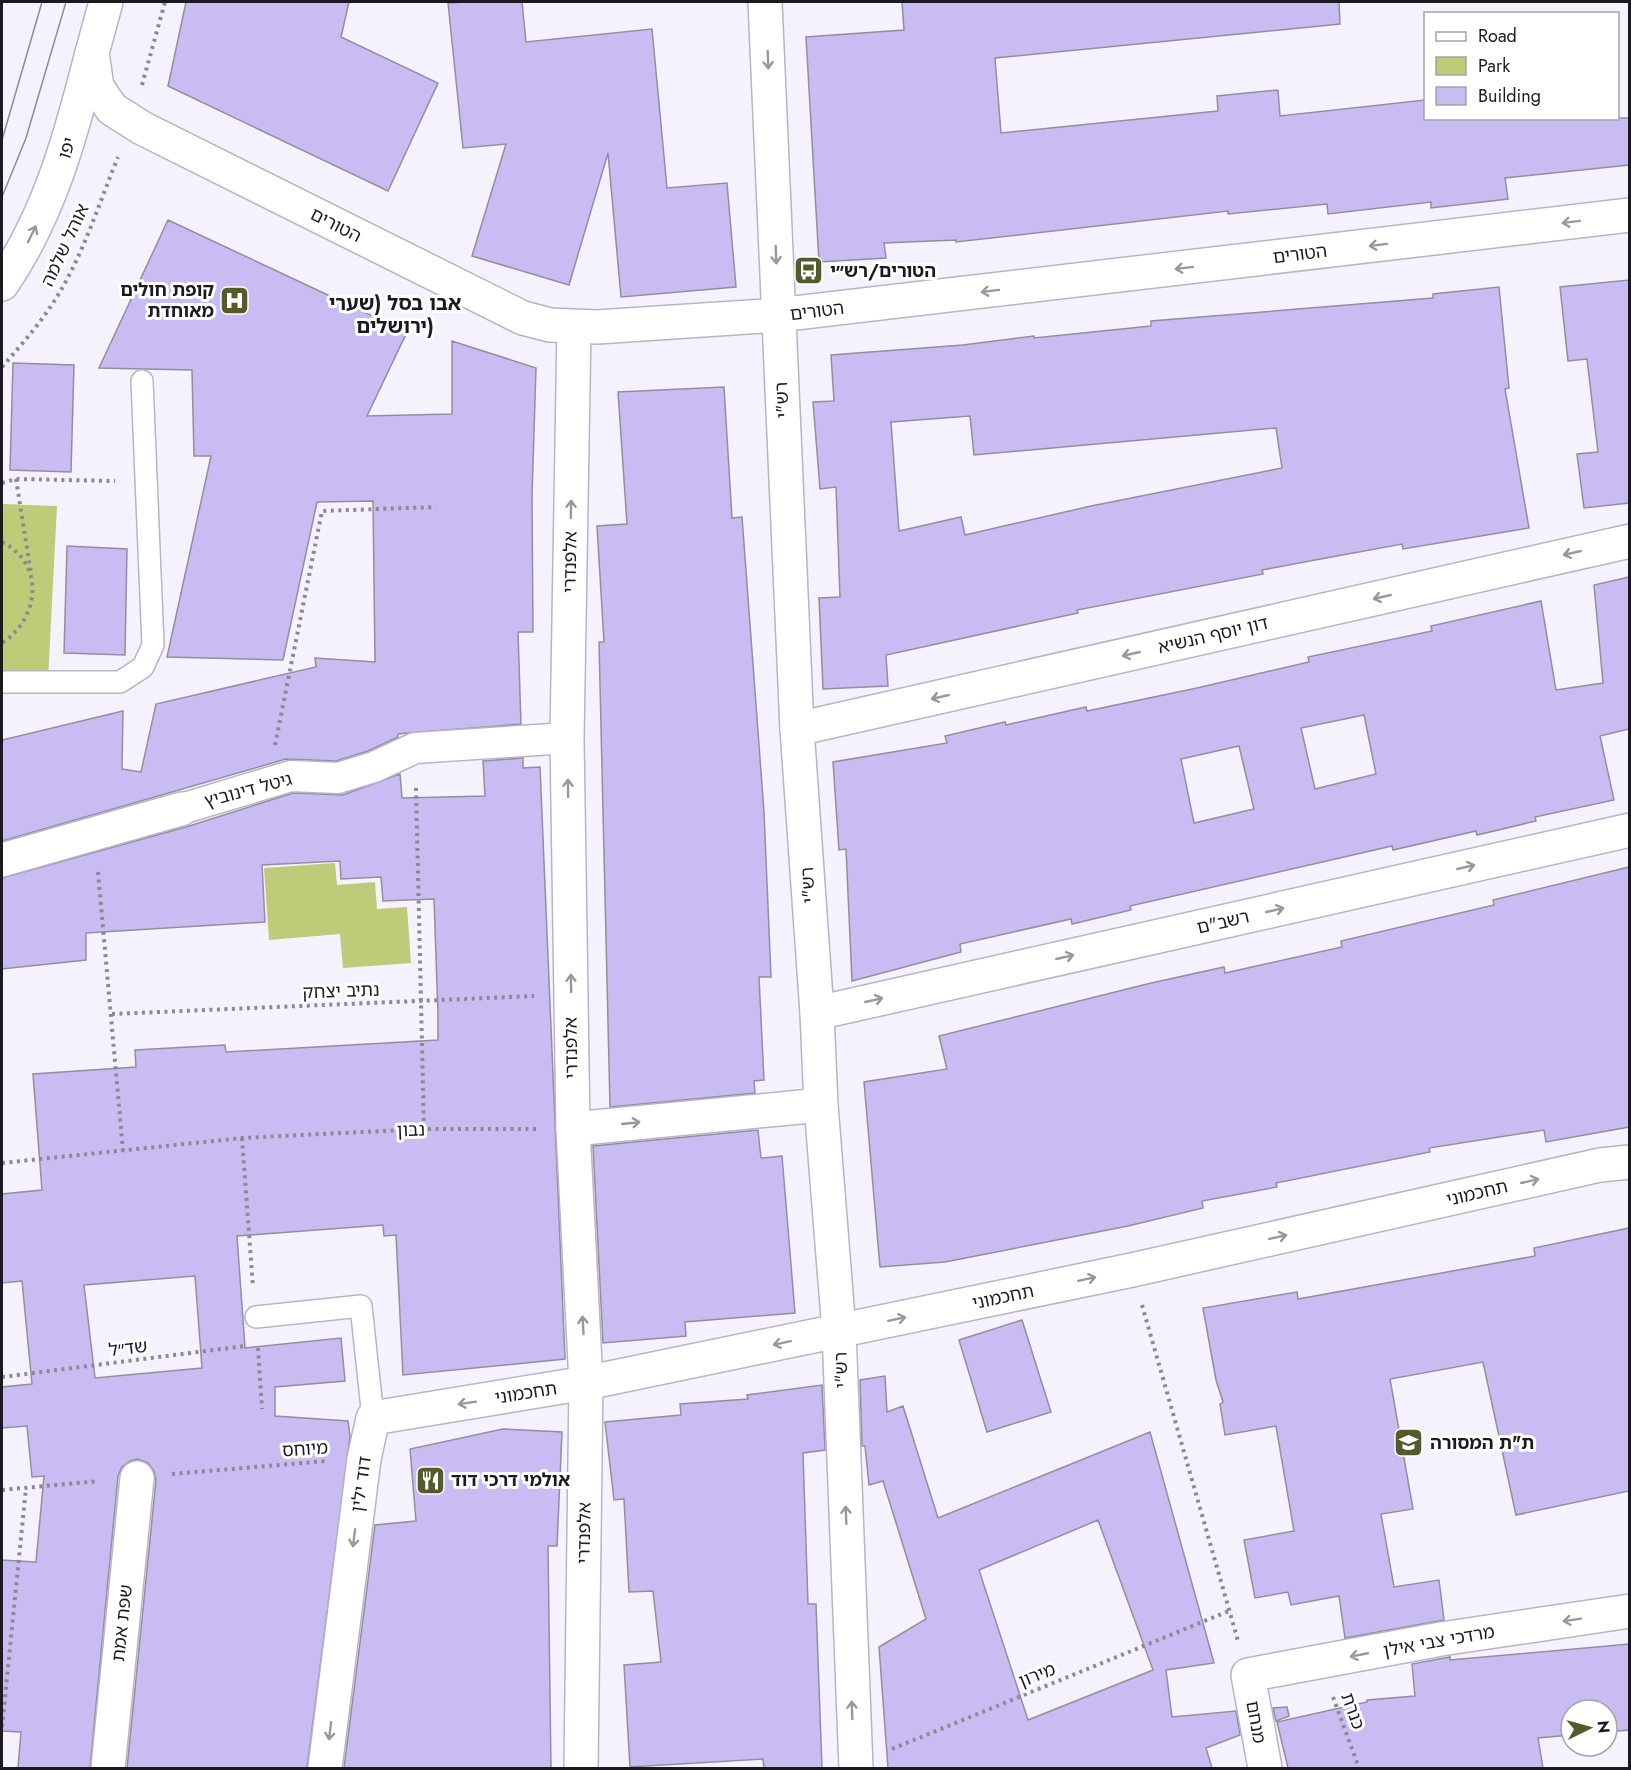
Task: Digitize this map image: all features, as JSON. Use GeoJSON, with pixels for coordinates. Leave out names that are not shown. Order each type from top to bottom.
{"type":"FeatureCollection","features":[{"type":"Feature","properties":{"kind":"street","name":"יפו"},"geometry":{"type":"LineString","coordinates":[[2,284],[21,256],[50,197],[73,130],[106,2]]}},
{"type":"Feature","properties":{"kind":"street","name":"רש\"י"},"geometry":{"type":"LineString","coordinates":[[765,2],[797,729],[817,1013],[821,1105],[839,1331],[856,1766]]}},
{"type":"Feature","properties":{"kind":"street","name":"הטורים"},"geometry":{"type":"LineString","coordinates":[[92,52],[97,87],[112,109],[131,122],[523,318],[574,327],[778,315],[1629,215]]}},
{"type":"Feature","properties":{"kind":"street","name":"אלפנדרי"},"geometry":{"type":"LineString","coordinates":[[574,327],[567,738],[573,1129],[586,1383],[581,1768]]}},
{"type":"Feature","properties":{"kind":"street","name":"דון יוסף הנשיא"},"geometry":{"type":"LineString","coordinates":[[797,729],[1629,540]]}},
{"type":"Feature","properties":{"kind":"street","name":"גיטל דינוביץ"},"geometry":{"type":"LineString","coordinates":[[2,860],[291,776],[338,778],[374,767],[415,748],[567,738]]}},
{"type":"Feature","properties":{"kind":"street","name":"רשב\"ם"},"geometry":{"type":"LineString","coordinates":[[817,1013],[1629,830]]}},
{"type":"Feature","properties":{"kind":"street"},"geometry":{"type":"LineString","coordinates":[[573,1129],[821,1105]]}},
{"type":"Feature","properties":{"kind":"street","name":"תחכמוני"},"geometry":{"type":"LineString","coordinates":[[373,1418],[586,1383],[1132,1270],[1600,1165],[1629,1162]]}},
{"type":"Feature","properties":{"kind":"street","name":"דוד ילין"},"geometry":{"type":"LineString","coordinates":[[325,1768],[364,1459],[373,1418]]}},
{"type":"Feature","properties":{"kind":"street","name":"שפת אמת"},"geometry":{"type":"LineString","coordinates":[[108,1768],[137,1478]]}},
{"type":"Feature","properties":{"kind":"street","name":"מרדכי צבי אילן"},"geometry":{"type":"LineString","coordinates":[[1248,1676],[1441,1640],[1629,1611]]}},
{"type":"Feature","properties":{"kind":"street","name":"מנחם"},"geometry":{"type":"LineString","coordinates":[[1248,1676],[1264,1768]]}},
{"type":"Feature","properties":{"kind":"lane"},"geometry":{"type":"LineString","coordinates":[[2,682],[120,682],[143,667],[153,645],[142,381]]}},
{"type":"Feature","properties":{"kind":"lane","name":"דוד ילין"},"geometry":{"type":"LineString","coordinates":[[256,1317],[361,1306],[373,1418]]}},
{"type":"Feature","properties":{"kind":"path","name":"אוהל שלמה"},"geometry":{"type":"LineString","coordinates":[[2,367],[24,343],[61,290],[80,252],[131,122],[165,2]]}},
{"type":"Feature","properties":{"kind":"path"},"geometry":{"type":"LineString","coordinates":[[2,483],[16,479],[146,482]]}},
{"type":"Feature","properties":{"kind":"path"},"geometry":{"type":"LineString","coordinates":[[2,643],[15,634],[27,619],[33,600],[16,479]]}},
{"type":"Feature","properties":{"kind":"path"},"geometry":{"type":"LineString","coordinates":[[268,783],[322,511],[436,507]]}},
{"type":"Feature","properties":{"kind":"path"},"geometry":{"type":"LineString","coordinates":[[2,542],[11,547],[24,561],[32,580]]}},
{"type":"Feature","properties":{"kind":"path"},"geometry":{"type":"LineString","coordinates":[[415,748],[424,1129]]}},
{"type":"Feature","properties":{"kind":"path"},"geometry":{"type":"LineString","coordinates":[[94,835],[123,1151]]}},
{"type":"Feature","properties":{"kind":"path","name":"נתיב יצחק"},"geometry":{"type":"LineString","coordinates":[[112,1014],[571,995]]}},
{"type":"Feature","properties":{"kind":"path","name":"נבון"},"geometry":{"type":"LineString","coordinates":[[2,1163],[242,1138],[424,1129],[573,1129]]}},
{"type":"Feature","properties":{"kind":"path"},"geometry":{"type":"LineString","coordinates":[[242,1138],[262,1409]]}},
{"type":"Feature","properties":{"kind":"path"},"geometry":{"type":"LineString","coordinates":[[1132,1270],[1248,1676]]}},
{"type":"Feature","properties":{"kind":"path","name":"שד״ל"},"geometry":{"type":"LineString","coordinates":[[2,1377],[257,1345]]}},
{"type":"Feature","properties":{"kind":"path","name":"מיוחס"},"geometry":{"type":"LineString","coordinates":[[249,1467],[364,1459]]}},
{"type":"Feature","properties":{"kind":"path"},"geometry":{"type":"LineString","coordinates":[[2,1727],[26,1488]]}},
{"type":"Feature","properties":{"kind":"path","name":"מירון"},"geometry":{"type":"LineString","coordinates":[[856,1766],[1229,1611]]}},
{"type":"Feature","properties":{"kind":"path","name":"כנרת"},"geometry":{"type":"LineString","coordinates":[[1321,1662],[1359,1768]]}},
{"type":"Feature","properties":{"kind":"green space"},"geometry":{"type":"Polygon","coordinates":[[[2,504],[57,506],[48,680],[2,680],[2,504]]]}},
{"type":"Feature","properties":{"kind":"green space"},"geometry":{"type":"Polygon","coordinates":[[[335,863],[337,885],[375,882],[377,909],[407,907],[411,963],[343,968],[340,934],[269,940],[264,868],[335,863]]]}},
{"type":"Feature","properties":{"kind":"building"},"geometry":{"type":"Polygon","coordinates":[[[186,2],[349,2],[341,37],[438,83],[388,191],[168,86],[186,2]]]}},
{"type":"Feature","properties":{"kind":"building"},"geometry":{"type":"Polygon","coordinates":[[[522,2],[526,42],[652,29],[667,188],[727,183],[736,287],[621,297],[608,153],[569,285],[472,256],[506,144],[463,148],[448,3],[522,2]]]}},
{"type":"Feature","properties":{"kind":"building"},"geometry":{"type":"Polygon","coordinates":[[[902,2],[1339,2],[1340,24],[995,58],[1001,133],[1218,111],[1217,96],[1278,90],[1280,116],[1424,100],[1424,120],[1619,120],[1619,118],[1629,118],[1629,165],[1505,178],[1508,199],[1431,208],[1431,202],[1328,214],[1327,204],[1228,214],[1228,211],[956,242],[956,240],[884,243],[886,258],[819,262],[806,37],[904,30],[902,2]]]}},
{"type":"Feature","properties":{"kind":"building"},"geometry":{"type":"Polygon","coordinates":[[[168,220],[407,332],[367,416],[452,414],[452,341],[536,368],[532,496],[533,632],[518,632],[521,724],[398,734],[398,737],[368,751],[336,761],[286,759],[2,841],[2,740],[123,711],[122,769],[141,772],[156,704],[316,667],[315,658],[375,662],[373,501],[317,502],[283,660],[167,657],[211,456],[194,456],[192,370],[99,368],[168,220]]]}},
{"type":"Feature","properties":{"kind":"building"},"geometry":{"type":"Polygon","coordinates":[[[1629,280],[1629,503],[1584,508],[1577,454],[1598,452],[1587,359],[1568,361],[1560,287],[1629,280]]]}},
{"type":"Feature","properties":{"kind":"building"},"geometry":{"type":"Polygon","coordinates":[[[1499,287],[1509,388],[1505,389],[1529,528],[1403,549],[1402,544],[1262,570],[1263,574],[1077,610],[1078,613],[886,655],[888,686],[823,689],[819,598],[840,597],[836,487],[820,489],[813,402],[834,401],[831,355],[963,345],[1034,336],[1034,338],[1151,326],[1151,321],[1433,298],[1433,294],[1499,287]],[[970,416],[891,422],[899,531],[961,517],[965,535],[1091,506],[1282,468],[1276,428],[974,455],[970,416]]]}},
{"type":"Feature","properties":{"kind":"building"},"geometry":{"type":"Polygon","coordinates":[[[13,363],[74,365],[71,472],[10,470],[13,363]]]}},
{"type":"Feature","properties":{"kind":"building"},"geometry":{"type":"Polygon","coordinates":[[[724,387],[732,518],[742,517],[764,812],[771,977],[759,977],[764,1080],[754,1081],[755,1093],[610,1107],[599,642],[604,642],[597,526],[627,524],[618,392],[724,387]]]}},
{"type":"Feature","properties":{"kind":"building"},"geometry":{"type":"Polygon","coordinates":[[[67,546],[127,549],[125,655],[64,653],[67,546]]]}},
{"type":"Feature","properties":{"kind":"building"},"geometry":{"type":"Polygon","coordinates":[[[1629,577],[1629,729],[1600,736],[1614,800],[1535,817],[1536,821],[1477,835],[1476,831],[1393,850],[1392,846],[1130,906],[1131,910],[1072,924],[1071,919],[960,944],[961,952],[852,981],[846,849],[839,850],[833,762],[947,743],[945,736],[1005,722],[1006,725],[1086,707],[1087,711],[1197,688],[1309,662],[1308,657],[1432,631],[1431,626],[1541,601],[1556,690],[1603,683],[1594,585],[1629,577]],[[1364,715],[1301,728],[1315,789],[1376,774],[1364,715]],[[1239,746],[1181,759],[1194,823],[1254,809],[1239,746]]]}},
{"type":"Feature","properties":{"kind":"building"},"geometry":{"type":"Polygon","coordinates":[[[523,758],[523,768],[540,767],[565,1359],[403,1375],[396,1235],[384,1236],[383,1225],[237,1236],[245,1348],[341,1338],[345,1381],[275,1387],[275,1416],[348,1421],[350,1436],[307,1768],[127,1768],[156,1480],[154,1471],[148,1463],[138,1459],[122,1467],[118,1476],[90,1768],[18,1768],[21,1732],[2,1731],[2,1560],[36,1562],[44,1476],[32,1477],[27,1426],[2,1428],[2,1387],[32,1384],[22,1281],[2,1283],[2,1194],[42,1190],[33,1074],[136,1067],[135,1050],[225,1045],[226,1052],[438,1040],[438,1014],[434,899],[383,901],[381,877],[341,879],[340,861],[262,865],[265,922],[86,933],[86,960],[2,969],[2,878],[186,827],[293,793],[343,795],[400,774],[402,798],[485,796],[483,761],[523,758]],[[195,1276],[84,1285],[95,1378],[202,1368],[195,1276]]]}},
{"type":"Feature","properties":{"kind":"building"},"geometry":{"type":"Polygon","coordinates":[[[1629,867],[1629,1127],[1546,1142],[1544,1130],[1429,1148],[1430,1152],[1276,1183],[1277,1187],[1202,1201],[1203,1208],[1128,1226],[945,1262],[880,1267],[864,1082],[947,1069],[939,1036],[1147,984],[1224,967],[1225,973],[1342,947],[1341,941],[1494,905],[1493,900],[1629,867]]]}},
{"type":"Feature","properties":{"kind":"building"},"geometry":{"type":"Polygon","coordinates":[[[758,1130],[761,1158],[782,1156],[795,1313],[685,1322],[686,1336],[603,1343],[593,1146],[758,1130]]]}},
{"type":"Feature","properties":{"kind":"building"},"geometry":{"type":"Polygon","coordinates":[[[1629,1228],[1629,1491],[1516,1515],[1483,1362],[1390,1379],[1413,1509],[1381,1514],[1394,1587],[1439,1580],[1444,1620],[1345,1638],[1339,1596],[1291,1605],[1288,1592],[1255,1598],[1244,1540],[1294,1531],[1276,1426],[1225,1435],[1220,1404],[1223,1402],[1216,1380],[1203,1308],[1297,1292],[1298,1299],[1535,1256],[1534,1248],[1629,1228]]]}},
{"type":"Feature","properties":{"kind":"building"},"geometry":{"type":"Polygon","coordinates":[[[1022,1320],[1051,1412],[987,1432],[959,1340],[1022,1320]]]}},
{"type":"Feature","properties":{"kind":"building"},"geometry":{"type":"Polygon","coordinates":[[[885,1376],[887,1412],[903,1406],[938,1518],[1150,1432],[1214,1663],[1166,1670],[1172,1717],[1236,1711],[1240,1735],[1206,1748],[1212,1768],[888,1768],[879,1647],[926,1619],[883,1481],[869,1485],[865,1446],[862,1446],[860,1380],[885,1376]],[[1098,1520],[979,1570],[1028,1720],[1153,1670],[1098,1520]]]}},
{"type":"Feature","properties":{"kind":"building"},"geometry":{"type":"Polygon","coordinates":[[[822,1385],[825,1450],[803,1453],[808,1604],[816,1604],[822,1768],[764,1768],[763,1759],[630,1767],[624,1665],[661,1662],[653,1591],[629,1592],[624,1499],[614,1500],[605,1422],[681,1415],[680,1404],[748,1399],[747,1395],[822,1385]]]}},
{"type":"Feature","properties":{"kind":"building"},"geometry":{"type":"Polygon","coordinates":[[[503,1429],[562,1432],[557,1546],[548,1546],[551,1768],[344,1768],[375,1525],[416,1521],[410,1449],[503,1429]]]}},
{"type":"Feature","properties":{"kind":"building"},"geometry":{"type":"Polygon","coordinates":[[[1629,1644],[1629,1730],[1619,1731],[1619,1698],[1559,1698],[1559,1736],[1538,1738],[1543,1768],[1288,1768],[1277,1722],[1367,1702],[1367,1700],[1415,1696],[1412,1664],[1450,1657],[1450,1660],[1629,1644]]]}},
{"type":"Feature","properties":{"kind":"building"},"geometry":{"type":"Polygon","coordinates":[[[1287,1707],[1289,1716],[1276,1721],[1273,1708],[1287,1707]]]}},
{"type":"Feature","properties":{"kind":"tram line"},"geometry":{"type":"LineString","coordinates":[[2,140],[42,2]]}},
{"type":"Feature","properties":{"kind":"tram line"},"geometry":{"type":"LineString","coordinates":[[2,197],[26,138],[66,2]]}},
{"type":"Feature","properties":{"kind":"place","name":"הטורים/רש״י"},"geometry":{"type":"Point","coordinates":[809,271]}},
{"type":"Feature","properties":{"kind":"place","name":"קופת חולים מאוחדת"},"geometry":{"type":"Point","coordinates":[235,300]}},
{"type":"Feature","properties":{"kind":"place","name":"ת\"ת המסורה"},"geometry":{"type":"Point","coordinates":[1409,1443]}},
{"type":"Feature","properties":{"kind":"place","name":"אולמי דרכי דוד"},"geometry":{"type":"Point","coordinates":[430,1480]}},
{"type":"Feature","properties":{"kind":"district","name":"אבו בסל (שערי ירושלים)"},"geometry":{"type":"Point","coordinates":[395,314]}}]}
